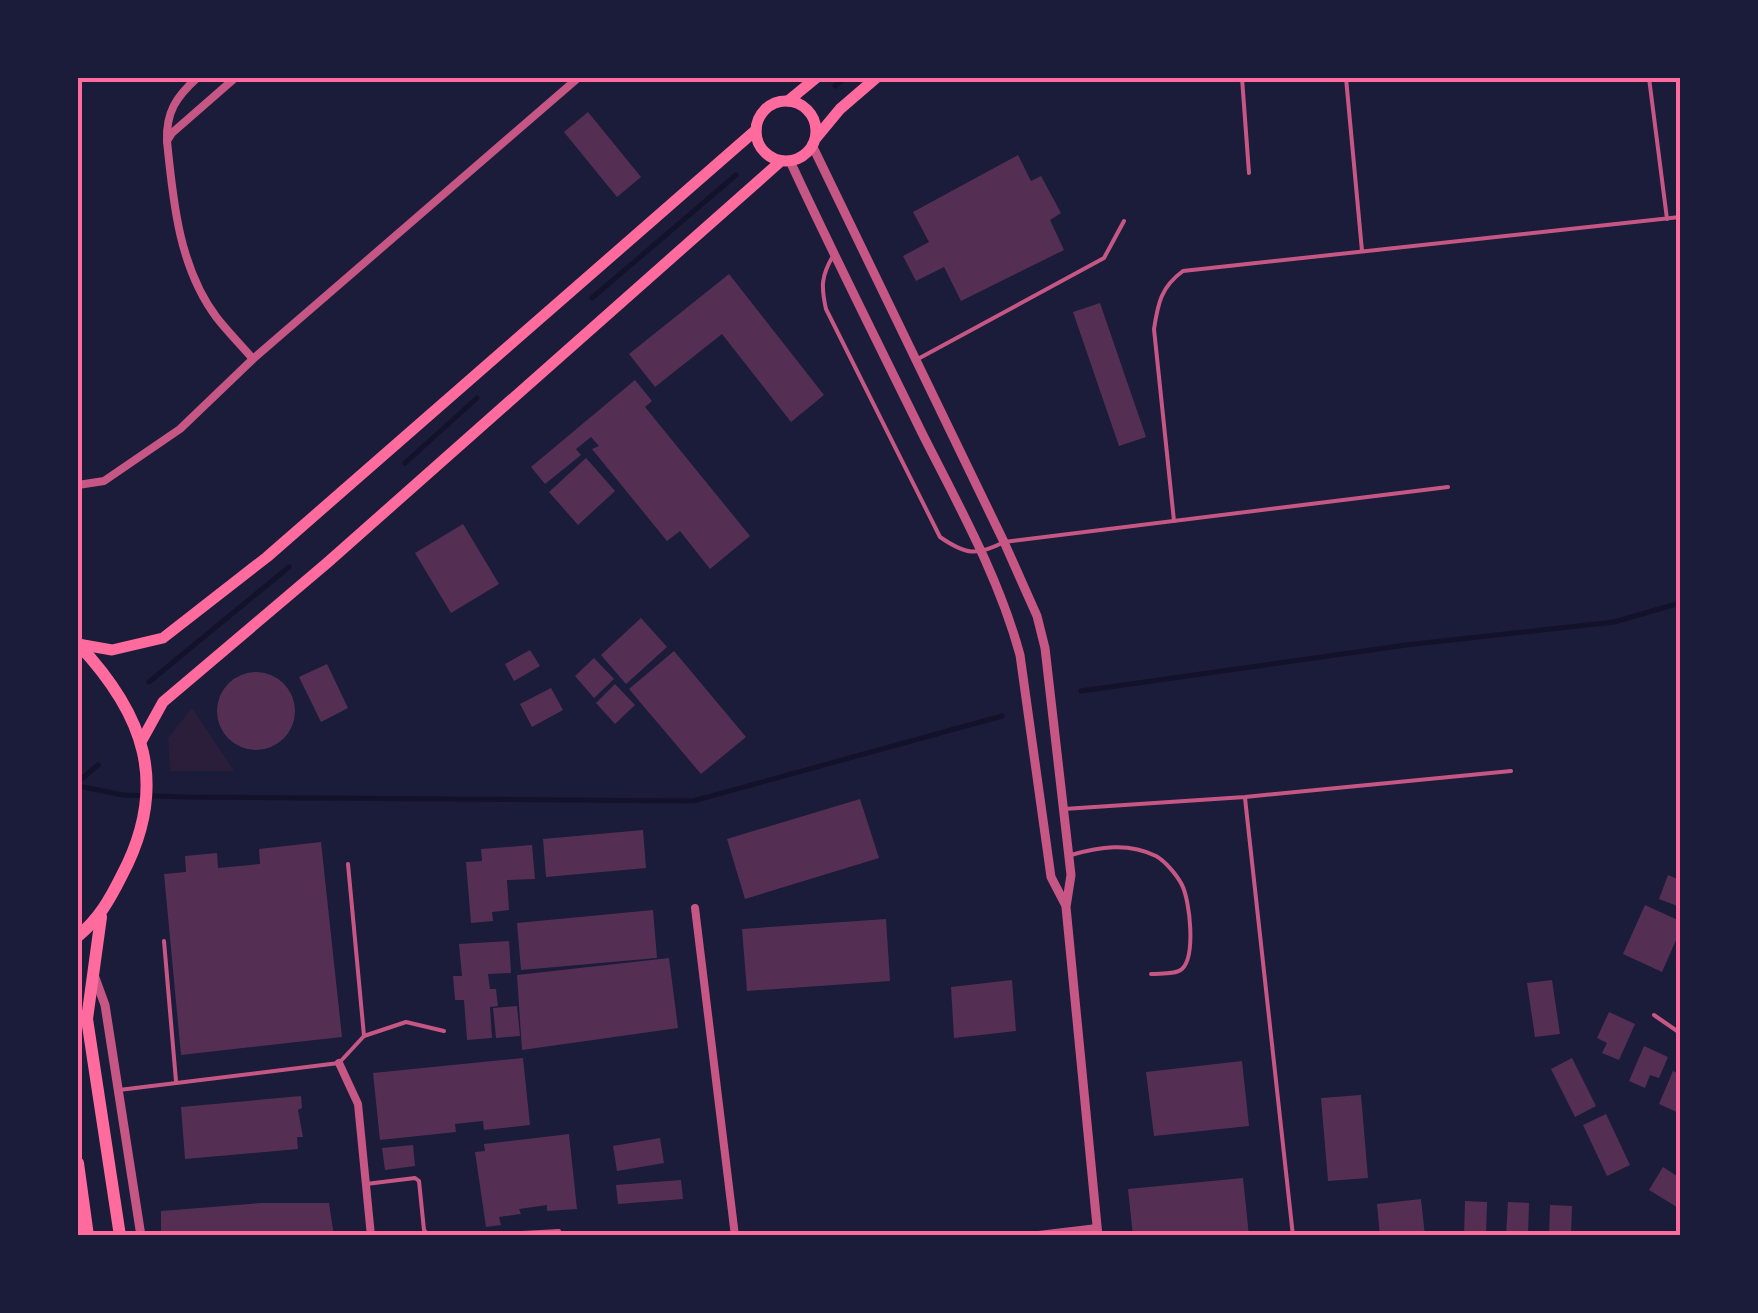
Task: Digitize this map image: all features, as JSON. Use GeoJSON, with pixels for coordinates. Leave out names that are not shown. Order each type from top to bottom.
{"type":"FeatureCollection","features":[{"type":"Feature","properties":{"kind":"highway"},"geometry":{"type":"LineString","coordinates":[[78,644],[110,680],[134,719],[142,740],[146,807],[134,853],[101,914],[78,936]]}},
{"type":"Feature","properties":{"kind":"highway"},"geometry":{"type":"LineString","coordinates":[[101,914],[87,1019],[120,1236]]}},
{"type":"Feature","properties":{"kind":"highway"},"geometry":{"type":"LineString","coordinates":[[78,1163],[88,1236]]}},
{"type":"Feature","properties":{"kind":"main road"},"geometry":{"type":"LineString","coordinates":[[788,101],[816,78]]}},
{"type":"Feature","properties":{"kind":"main road"},"geometry":{"type":"LineString","coordinates":[[142,740],[164,702],[786,161],[804,156],[840,109],[876,78]]}},
{"type":"Feature","properties":{"kind":"main road"},"geometry":{"type":"LineString","coordinates":[[78,644],[112,650],[163,638],[267,557],[756,130],[763,112],[788,101],[808,111],[815,124],[813,142]]}},
{"type":"Feature","properties":{"kind":"main road"},"geometry":{"type":"LineString","coordinates":[[756,130],[763,150],[786,161]]}},
{"type":"Feature","properties":{"kind":"street"},"geometry":{"type":"LineString","coordinates":[[196,78],[176,99],[166,118],[177,225],[198,285],[216,316],[253,359]]}},
{"type":"Feature","properties":{"kind":"street"},"geometry":{"type":"LineString","coordinates":[[170,137],[235,78]]}},
{"type":"Feature","properties":{"kind":"street"},"geometry":{"type":"LineString","coordinates":[[78,485],[104,482],[180,429],[253,359],[578,78]]}},
{"type":"Feature","properties":{"kind":"street"},"geometry":{"type":"LineString","coordinates":[[813,142],[1004,542],[1037,616],[1045,648],[1071,876],[1066,907],[1098,1232],[1030,1236]]}},
{"type":"Feature","properties":{"kind":"street"},"geometry":{"type":"LineString","coordinates":[[786,161],[982,553],[1012,624],[1020,655],[1051,877],[1066,907]]}},
{"type":"Feature","properties":{"kind":"street"},"geometry":{"type":"LineString","coordinates":[[695,908],[736,1236]]}},
{"type":"Feature","properties":{"kind":"street"},"geometry":{"type":"LineString","coordinates":[[91,968],[105,1005],[141,1236]]}},
{"type":"Feature","properties":{"kind":"street"},"geometry":{"type":"LineString","coordinates":[[338,1063],[358,1104],[372,1236]]}},
{"type":"Feature","properties":{"kind":"lane"},"geometry":{"type":"LineString","coordinates":[[1242,78],[1248,172]]}},
{"type":"Feature","properties":{"kind":"lane"},"geometry":{"type":"LineString","coordinates":[[1346,78],[1362,251]]}},
{"type":"Feature","properties":{"kind":"lane"},"geometry":{"type":"LineString","coordinates":[[1650,78],[1667,219]]}},
{"type":"Feature","properties":{"kind":"lane"},"geometry":{"type":"LineString","coordinates":[[1174,521],[1154,328],[1164,287],[1183,271],[1680,217]]}},
{"type":"Feature","properties":{"kind":"lane"},"geometry":{"type":"LineString","coordinates":[[916,360],[1104,258],[1124,221]]}},
{"type":"Feature","properties":{"kind":"lane"},"geometry":{"type":"LineString","coordinates":[[834,254],[822,275],[826,309],[940,538],[958,549],[982,553],[1004,542],[1448,487]]}},
{"type":"Feature","properties":{"kind":"lane"},"geometry":{"type":"LineString","coordinates":[[1064,809],[1245,797],[1511,771]]}},
{"type":"Feature","properties":{"kind":"lane"},"geometry":{"type":"LineString","coordinates":[[1245,797],[1293,1236]]}},
{"type":"Feature","properties":{"kind":"lane"},"geometry":{"type":"LineString","coordinates":[[1069,856],[1104,845],[1141,851],[1158,857],[1184,888],[1191,934],[1184,966],[1178,972],[1151,974]]}},
{"type":"Feature","properties":{"kind":"lane"},"geometry":{"type":"LineString","coordinates":[[348,864],[364,1036]]}},
{"type":"Feature","properties":{"kind":"lane"},"geometry":{"type":"LineString","coordinates":[[164,942],[176,1082]]}},
{"type":"Feature","properties":{"kind":"lane"},"geometry":{"type":"LineString","coordinates":[[1654,1014],[1680,1033]]}},
{"type":"Feature","properties":{"kind":"lane"},"geometry":{"type":"LineString","coordinates":[[119,1090],[338,1063],[364,1036],[406,1022],[444,1031]]}},
{"type":"Feature","properties":{"kind":"lane"},"geometry":{"type":"LineString","coordinates":[[366,1184],[415,1178],[424,1230],[429,1236]]}},
{"type":"Feature","properties":{"kind":"lane"},"geometry":{"type":"LineString","coordinates":[[463,1236],[558,1230]]}},
{"type":"Feature","properties":{"kind":"shaded area"},"geometry":{"type":"Polygon","coordinates":[[[192,708],[234,771],[170,771],[168,738],[192,708]]]}},
{"type":"Feature","properties":{"kind":"building"},"geometry":{"type":"Polygon","coordinates":[[[588,112],[641,177],[617,197],[564,132],[588,112]]]}},
{"type":"Feature","properties":{"kind":"building"},"geometry":{"type":"Polygon","coordinates":[[[1018,155],[1031,181],[1041,176],[1061,213],[1050,220],[1064,250],[961,301],[944,267],[916,281],[903,256],[929,242],[913,212],[1018,155]]]}},
{"type":"Feature","properties":{"kind":"building"},"geometry":{"type":"Polygon","coordinates":[[[729,274],[824,395],[791,422],[722,334],[655,387],[629,354],[729,274]]]}},
{"type":"Feature","properties":{"kind":"building"},"geometry":{"type":"Polygon","coordinates":[[[1100,303],[1146,437],[1119,446],[1073,312],[1100,303]]]}},
{"type":"Feature","properties":{"kind":"building"},"geometry":{"type":"Polygon","coordinates":[[[635,380],[652,401],[645,407],[750,536],[710,569],[680,531],[667,541],[592,449],[599,446],[591,437],[576,449],[581,455],[545,484],[531,467],[635,380]]]}},
{"type":"Feature","properties":{"kind":"building"},"geometry":{"type":"Polygon","coordinates":[[[586,458],[615,491],[578,525],[549,492],[586,458]]]}},
{"type":"Feature","properties":{"kind":"building"},"geometry":{"type":"Polygon","coordinates":[[[463,524],[499,584],[451,613],[415,553],[463,524]]]}},
{"type":"Feature","properties":{"kind":"building"},"geometry":{"type":"Polygon","coordinates":[[[641,618],[667,647],[626,684],[601,655],[641,618]]]}},
{"type":"Feature","properties":{"kind":"building"},"geometry":{"type":"Polygon","coordinates":[[[530,650],[540,666],[514,681],[505,664],[530,650]]]}},
{"type":"Feature","properties":{"kind":"building"},"geometry":{"type":"Polygon","coordinates":[[[674,651],[746,737],[701,774],[629,689],[674,651]]]}},
{"type":"Feature","properties":{"kind":"building"},"geometry":{"type":"Polygon","coordinates":[[[594,658],[614,679],[594,698],[575,676],[594,658]]]}},
{"type":"Feature","properties":{"kind":"building"},"geometry":{"type":"Polygon","coordinates":[[[327,664],[348,708],[321,722],[299,677],[327,664]]]}},
{"type":"Feature","properties":{"kind":"building"},"geometry":{"type":"Polygon","coordinates":[[[248,672],[264,672],[289,689],[295,711],[289,733],[278,744],[264,750],[248,750],[223,733],[217,719],[217,703],[234,678],[248,672]]]}},
{"type":"Feature","properties":{"kind":"building"},"geometry":{"type":"Polygon","coordinates":[[[615,684],[635,705],[615,724],[596,703],[615,684]]]}},
{"type":"Feature","properties":{"kind":"building"},"geometry":{"type":"Polygon","coordinates":[[[551,688],[563,710],[532,727],[520,704],[551,688]]]}},
{"type":"Feature","properties":{"kind":"building"},"geometry":{"type":"Polygon","coordinates":[[[860,799],[879,858],[745,899],[727,839],[860,799]]]}},
{"type":"Feature","properties":{"kind":"building"},"geometry":{"type":"Polygon","coordinates":[[[643,830],[646,868],[546,877],[543,839],[643,830]]]}},
{"type":"Feature","properties":{"kind":"building"},"geometry":{"type":"Polygon","coordinates":[[[321,842],[342,1037],[181,1055],[164,874],[186,872],[185,856],[217,853],[218,868],[260,864],[259,849],[321,842]]]}},
{"type":"Feature","properties":{"kind":"building"},"geometry":{"type":"Polygon","coordinates":[[[532,845],[535,879],[507,880],[509,910],[492,912],[493,921],[471,923],[466,862],[482,861],[481,849],[532,845]]]}},
{"type":"Feature","properties":{"kind":"building"},"geometry":{"type":"Polygon","coordinates":[[[1668,875],[1680,880],[1680,907],[1659,899],[1668,875]]]}},
{"type":"Feature","properties":{"kind":"building"},"geometry":{"type":"Polygon","coordinates":[[[1645,905],[1680,921],[1680,931],[1662,972],[1623,954],[1645,905]]]}},
{"type":"Feature","properties":{"kind":"building"},"geometry":{"type":"Polygon","coordinates":[[[653,910],[657,958],[521,970],[517,923],[653,910]]]}},
{"type":"Feature","properties":{"kind":"building"},"geometry":{"type":"Polygon","coordinates":[[[886,919],[890,981],[747,991],[742,929],[886,919]]]}},
{"type":"Feature","properties":{"kind":"building"},"geometry":{"type":"Polygon","coordinates":[[[509,941],[511,973],[488,974],[490,989],[496,989],[498,1006],[490,1007],[492,1038],[467,1040],[464,1000],[455,1000],[453,976],[462,976],[459,944],[509,941]]]}},
{"type":"Feature","properties":{"kind":"building"},"geometry":{"type":"Polygon","coordinates":[[[669,958],[678,1028],[522,1050],[517,975],[669,958]]]}},
{"type":"Feature","properties":{"kind":"building"},"geometry":{"type":"Polygon","coordinates":[[[1012,980],[1016,1031],[954,1038],[951,987],[1012,980]]]}},
{"type":"Feature","properties":{"kind":"building"},"geometry":{"type":"Polygon","coordinates":[[[1552,980],[1560,1034],[1535,1037],[1527,983],[1552,980]]]}},
{"type":"Feature","properties":{"kind":"building"},"geometry":{"type":"Polygon","coordinates":[[[517,1006],[520,1036],[496,1038],[493,1008],[517,1006]]]}},
{"type":"Feature","properties":{"kind":"building"},"geometry":{"type":"Polygon","coordinates":[[[1609,1012],[1635,1024],[1619,1060],[1602,1053],[1607,1043],[1597,1038],[1609,1012]]]}},
{"type":"Feature","properties":{"kind":"building"},"geometry":{"type":"Polygon","coordinates":[[[1644,1046],[1668,1057],[1659,1078],[1650,1075],[1645,1088],[1629,1081],[1644,1046]]]}},
{"type":"Feature","properties":{"kind":"building"},"geometry":{"type":"Polygon","coordinates":[[[523,1058],[530,1125],[484,1130],[483,1121],[455,1124],[456,1132],[380,1140],[373,1073],[523,1058]]]}},
{"type":"Feature","properties":{"kind":"building"},"geometry":{"type":"Polygon","coordinates":[[[1572,1058],[1596,1106],[1575,1117],[1551,1069],[1572,1058]]]}},
{"type":"Feature","properties":{"kind":"building"},"geometry":{"type":"Polygon","coordinates":[[[1242,1061],[1249,1126],[1154,1136],[1146,1072],[1242,1061]]]}},
{"type":"Feature","properties":{"kind":"building"},"geometry":{"type":"Polygon","coordinates":[[[1673,1071],[1680,1074],[1679,1113],[1659,1104],[1673,1071]]]}},
{"type":"Feature","properties":{"kind":"building"},"geometry":{"type":"Polygon","coordinates":[[[1361,1095],[1368,1178],[1328,1181],[1321,1098],[1361,1095]]]}},
{"type":"Feature","properties":{"kind":"building"},"geometry":{"type":"Polygon","coordinates":[[[301,1096],[302,1108],[298,1110],[303,1137],[297,1137],[298,1149],[185,1159],[181,1107],[301,1096]]]}},
{"type":"Feature","properties":{"kind":"building"},"geometry":{"type":"Polygon","coordinates":[[[1606,1114],[1630,1165],[1607,1176],[1583,1125],[1606,1114]]]}},
{"type":"Feature","properties":{"kind":"building"},"geometry":{"type":"Polygon","coordinates":[[[569,1134],[577,1209],[547,1211],[547,1205],[519,1209],[521,1214],[499,1217],[501,1225],[486,1227],[475,1152],[485,1151],[484,1144],[569,1134]]]}},
{"type":"Feature","properties":{"kind":"building"},"geometry":{"type":"Polygon","coordinates":[[[660,1138],[664,1163],[617,1171],[613,1146],[660,1138]]]}},
{"type":"Feature","properties":{"kind":"building"},"geometry":{"type":"Polygon","coordinates":[[[413,1145],[415,1166],[385,1170],[382,1148],[413,1145]]]}},
{"type":"Feature","properties":{"kind":"building"},"geometry":{"type":"Polygon","coordinates":[[[1663,1167],[1680,1178],[1680,1209],[1649,1190],[1663,1167]]]}},
{"type":"Feature","properties":{"kind":"building"},"geometry":{"type":"Polygon","coordinates":[[[1243,1178],[1249,1236],[1133,1236],[1128,1189],[1243,1178]]]}},
{"type":"Feature","properties":{"kind":"building"},"geometry":{"type":"Polygon","coordinates":[[[681,1180],[683,1199],[618,1204],[616,1185],[681,1180]]]}},
{"type":"Feature","properties":{"kind":"building"},"geometry":{"type":"Polygon","coordinates":[[[1421,1199],[1425,1236],[1380,1236],[1377,1204],[1421,1199]]]}},
{"type":"Feature","properties":{"kind":"building"},"geometry":{"type":"Polygon","coordinates":[[[1465,1201],[1487,1202],[1486,1236],[1464,1236],[1465,1201]]]}},
{"type":"Feature","properties":{"kind":"building"},"geometry":{"type":"Polygon","coordinates":[[[1508,1202],[1529,1203],[1528,1236],[1506,1236],[1508,1202]]]}},
{"type":"Feature","properties":{"kind":"building"},"geometry":{"type":"Polygon","coordinates":[[[261,1203],[329,1203],[334,1236],[161,1236],[161,1211],[261,1203]]]}},
{"type":"Feature","properties":{"kind":"building"},"geometry":{"type":"Polygon","coordinates":[[[1550,1205],[1572,1206],[1571,1236],[1549,1236],[1550,1205]]]}},
{"type":"Feature","properties":{"kind":"waterway"},"geometry":{"type":"LineString","coordinates":[[835,86],[845,78]]}},
{"type":"Feature","properties":{"kind":"waterway"},"geometry":{"type":"LineString","coordinates":[[592,298],[736,175]]}},
{"type":"Feature","properties":{"kind":"waterway"},"geometry":{"type":"LineString","coordinates":[[405,463],[477,398]]}},
{"type":"Feature","properties":{"kind":"waterway"},"geometry":{"type":"LineString","coordinates":[[149,682],[289,567]]}},
{"type":"Feature","properties":{"kind":"waterway"},"geometry":{"type":"LineString","coordinates":[[1081,691],[1406,645],[1614,622],[1680,603]]}},
{"type":"Feature","properties":{"kind":"waterway"},"geometry":{"type":"LineString","coordinates":[[78,786],[123,795],[186,797],[693,801],[1002,716]]}},
{"type":"Feature","properties":{"kind":"waterway"},"geometry":{"type":"LineString","coordinates":[[78,782],[98,765]]}}]}
